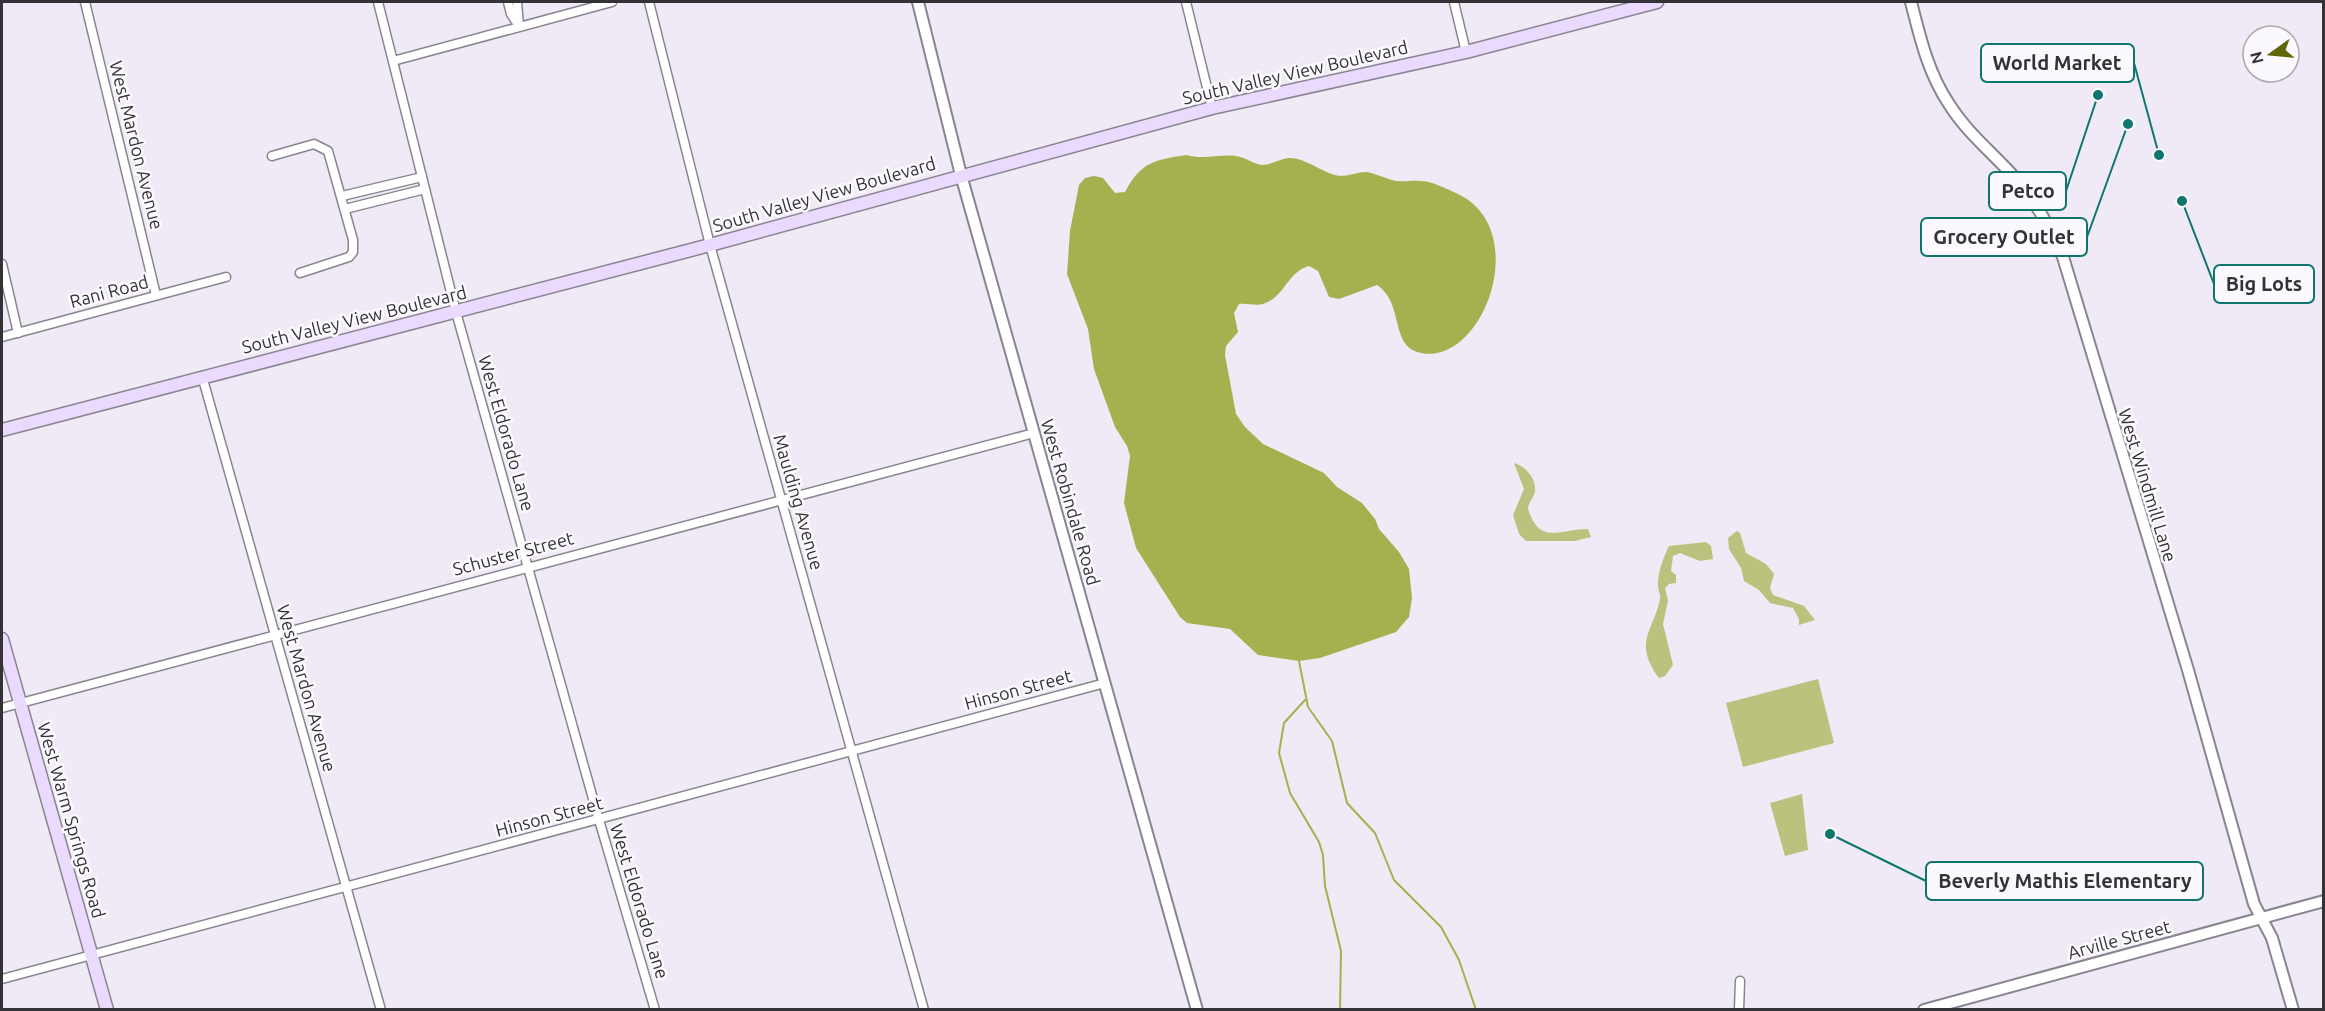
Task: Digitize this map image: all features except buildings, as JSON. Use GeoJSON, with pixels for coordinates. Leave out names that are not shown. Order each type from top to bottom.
{"type":"FeatureCollection","features":[{"type":"Feature","properties":{"kind":"main road","name":"South Valley View Boulevard"},"geometry":{"type":"LineString","coordinates":[[2,430],[710,245],[1212,108],[1466,52],[1657,2]]}},
{"type":"Feature","properties":{"kind":"main road","name":"West Warm Springs Road"},"geometry":{"type":"LineString","coordinates":[[2,639],[107,1010]]}},
{"type":"Feature","properties":{"kind":"street","name":"West Mardon Avenue"},"geometry":{"type":"LineString","coordinates":[[85,2],[156,296]]}},
{"type":"Feature","properties":{"kind":"street","name":"West Eldorado Lane"},"geometry":{"type":"LineString","coordinates":[[378,2],[456,312],[655,1010]]}},
{"type":"Feature","properties":{"kind":"street"},"geometry":{"type":"LineString","coordinates":[[508,2],[511,14],[519,26]]}},
{"type":"Feature","properties":{"kind":"street"},"geometry":{"type":"LineString","coordinates":[[517,2],[519,26]]}},
{"type":"Feature","properties":{"kind":"street"},"geometry":{"type":"LineString","coordinates":[[393,61],[612,2]]}},
{"type":"Feature","properties":{"kind":"street","name":"Maulding Avenue"},"geometry":{"type":"LineString","coordinates":[[649,2],[710,245],[852,751],[921,1009]]}},
{"type":"Feature","properties":{"kind":"street","name":"West Robindale Road"},"geometry":{"type":"LineString","coordinates":[[918,2],[961,175],[1197,1010]]}},
{"type":"Feature","properties":{"kind":"street"},"geometry":{"type":"LineString","coordinates":[[1186,2],[1212,108]]}},
{"type":"Feature","properties":{"kind":"street"},"geometry":{"type":"LineString","coordinates":[[1454,2],[1466,52]]}},
{"type":"Feature","properties":{"kind":"street","name":"West Windmill Lane"},"geometry":{"type":"LineString","coordinates":[[1911,2],[1925,57],[1948,104],[1962,123],[2028,194],[2042,213],[2063,257],[2188,670],[2254,904],[2272,938],[2293,1010]]}},
{"type":"Feature","properties":{"kind":"street"},"geometry":{"type":"LineString","coordinates":[[272,156],[314,144],[324,147],[332,157],[353,240],[353,252],[342,261],[300,273]]}},
{"type":"Feature","properties":{"kind":"street"},"geometry":{"type":"LineString","coordinates":[[342,196],[422,177]]}},
{"type":"Feature","properties":{"kind":"street"},"geometry":{"type":"LineString","coordinates":[[345,209],[425,189]]}},
{"type":"Feature","properties":{"kind":"street"},"geometry":{"type":"LineString","coordinates":[[2,264],[18,333]]}},
{"type":"Feature","properties":{"kind":"street","name":"Rani Road"},"geometry":{"type":"LineString","coordinates":[[2,338],[226,277]]}},
{"type":"Feature","properties":{"kind":"street","name":"West Mardon Avenue"},"geometry":{"type":"LineString","coordinates":[[202,376],[381,1010]]}},
{"type":"Feature","properties":{"kind":"street","name":"Schuster Street"},"geometry":{"type":"LineString","coordinates":[[2,708],[527,566],[1034,433]]}},
{"type":"Feature","properties":{"kind":"street","name":"Hinson Street"},"geometry":{"type":"LineString","coordinates":[[2,979],[1105,683]]}},
{"type":"Feature","properties":{"kind":"street","name":"Arville Street"},"geometry":{"type":"LineString","coordinates":[[1924,1010],[2324,901]]}},
{"type":"Feature","properties":{"kind":"street"},"geometry":{"type":"LineString","coordinates":[[1739,1010],[1740,981]]}},
{"type":"Feature","properties":{"kind":"shaded area"},"geometry":{"type":"Polygon","coordinates":[[[1186,155],[1236,156],[1262,165],[1294,158],[1339,176],[1366,172],[1396,181],[1429,182],[1458,194],[1481,212],[1493,237],[1496,265],[1490,294],[1479,320],[1462,340],[1441,352],[1417,352],[1409,347],[1403,340],[1391,302],[1377,285],[1339,299],[1329,297],[1318,271],[1309,266],[1296,273],[1270,301],[1260,305],[1239,304],[1234,313],[1238,332],[1226,346],[1225,355],[1236,414],[1245,427],[1263,444],[1324,473],[1337,487],[1362,503],[1375,519],[1379,529],[1399,552],[1409,569],[1412,598],[1409,617],[1396,632],[1320,658],[1299,661],[1258,655],[1230,629],[1187,623],[1180,617],[1136,548],[1124,503],[1130,456],[1127,446],[1115,427],[1094,369],[1088,329],[1067,274],[1070,231],[1079,185],[1085,178],[1094,176],[1103,178],[1115,193],[1125,192],[1143,168],[1157,161],[1186,155]]]}},
{"type":"Feature","properties":{"kind":"shaded area"},"geometry":{"type":"Polygon","coordinates":[[[1514,463],[1526,470],[1534,481],[1535,493],[1528,509],[1538,528],[1552,533],[1588,529],[1591,537],[1575,541],[1526,541],[1519,534],[1513,515],[1524,489],[1514,463]]]}},
{"type":"Feature","properties":{"kind":"shaded area"},"geometry":{"type":"Polygon","coordinates":[[[1737,531],[1740,533],[1746,553],[1766,564],[1774,574],[1770,588],[1773,595],[1804,606],[1815,620],[1799,625],[1799,619],[1793,608],[1770,603],[1759,590],[1744,581],[1741,568],[1729,549],[1728,538],[1737,531]]]}},
{"type":"Feature","properties":{"kind":"shaded area"},"geometry":{"type":"Polygon","coordinates":[[[1706,542],[1711,546],[1713,559],[1700,561],[1680,553],[1673,556],[1671,571],[1676,575],[1676,583],[1669,584],[1665,588],[1668,601],[1663,624],[1673,665],[1665,676],[1659,678],[1651,666],[1646,646],[1660,599],[1658,582],[1663,560],[1669,546],[1706,542]]]}},
{"type":"Feature","properties":{"kind":"shaded area"},"geometry":{"type":"Polygon","coordinates":[[[1818,679],[1834,743],[1743,767],[1726,703],[1818,679]]]}},
{"type":"Feature","properties":{"kind":"shaded area"},"geometry":{"type":"Polygon","coordinates":[[[1802,794],[1808,850],[1785,856],[1770,803],[1802,794]]]}},
{"type":"Feature","properties":{"kind":"waterway"},"geometry":{"type":"LineString","coordinates":[[1299,661],[1308,707],[1332,741],[1347,803],[1375,833],[1394,880],[1441,927],[1459,960],[1476,1010]]}},
{"type":"Feature","properties":{"kind":"waterway"},"geometry":{"type":"LineString","coordinates":[[1305,700],[1284,723],[1279,753],[1290,793],[1319,842],[1323,855],[1325,886],[1341,951],[1340,1010]]}},
{"type":"Feature","properties":{"kind":"place","name":"Petco"},"geometry":{"type":"Point","coordinates":[2098,95]}},
{"type":"Feature","properties":{"kind":"place","name":"Grocery Outlet"},"geometry":{"type":"Point","coordinates":[2128,124]}},
{"type":"Feature","properties":{"kind":"place","name":"World Market"},"geometry":{"type":"Point","coordinates":[2159,155]}},
{"type":"Feature","properties":{"kind":"place","name":"Big Lots"},"geometry":{"type":"Point","coordinates":[2182,201]}},
{"type":"Feature","properties":{"kind":"place","name":"Beverly Mathis Elementary"},"geometry":{"type":"Point","coordinates":[1830,834]}}]}
